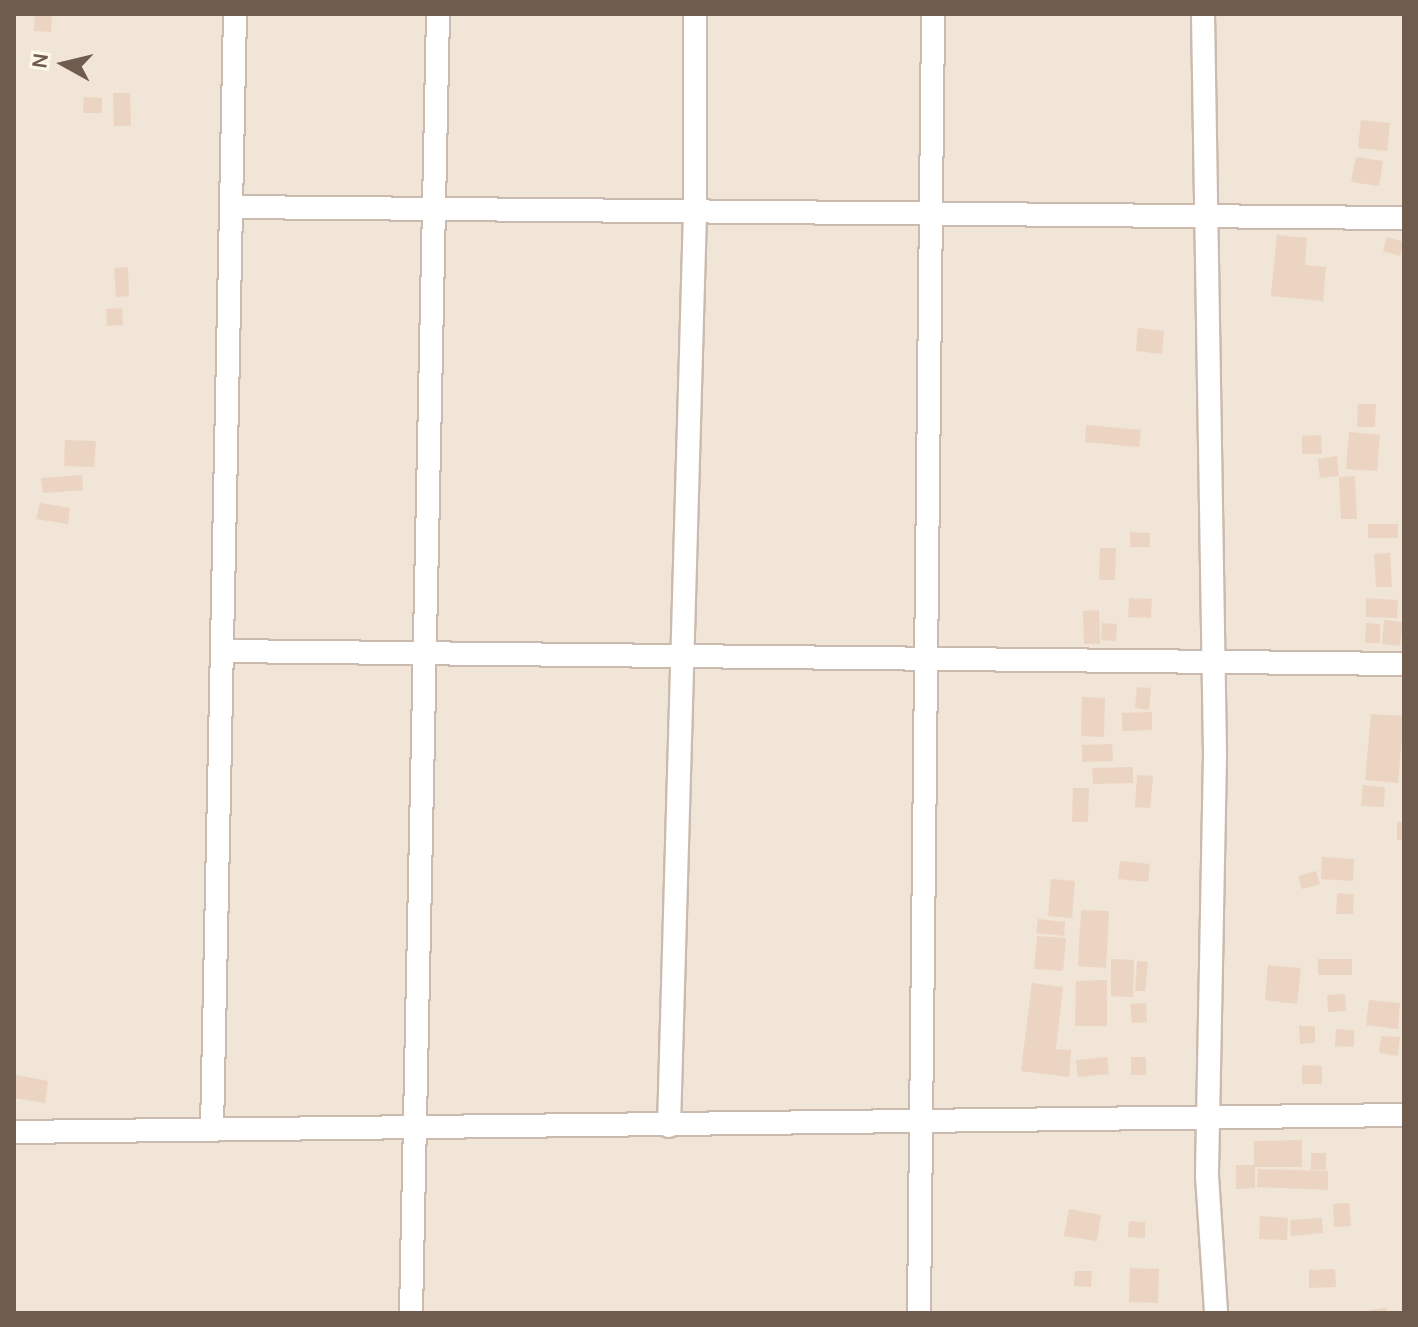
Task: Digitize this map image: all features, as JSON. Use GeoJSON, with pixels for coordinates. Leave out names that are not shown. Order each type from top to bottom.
{"type":"FeatureCollection","features":[{"type":"Feature","properties":{"kind":"street"},"geometry":{"type":"LineString","coordinates":[[212,1130],[235,14]]}},
{"type":"Feature","properties":{"kind":"street"},"geometry":{"type":"LineString","coordinates":[[411,1313],[438,14]]}},
{"type":"Feature","properties":{"kind":"street"},"geometry":{"type":"LineString","coordinates":[[669,1126],[695,213],[695,14]]}},
{"type":"Feature","properties":{"kind":"street"},"geometry":{"type":"LineString","coordinates":[[919,1313],[933,14]]}},
{"type":"Feature","properties":{"kind":"street"},"geometry":{"type":"LineString","coordinates":[[1203,14],[1214,664],[1208,1121],[1216,1313]]}},
{"type":"Feature","properties":{"kind":"street"},"geometry":{"type":"LineString","coordinates":[[231,207],[1207,219],[1404,218]]}},
{"type":"Feature","properties":{"kind":"street"},"geometry":{"type":"LineString","coordinates":[[222,651],[1404,664]]}},
{"type":"Feature","properties":{"kind":"street"},"geometry":{"type":"LineString","coordinates":[[14,1132],[1208,1121],[1404,1115]]}},
{"type":"Feature","properties":{"kind":"shaded area"},"geometry":{"type":"Polygon","coordinates":[[[14,14],[1404,14],[1404,1313],[14,1313],[14,14]]]}},
{"type":"Feature","properties":{"kind":"building"},"geometry":{"type":"Polygon","coordinates":[[[35,14],[52,14],[51,32],[34,31],[35,14]]]}},
{"type":"Feature","properties":{"kind":"building"},"geometry":{"type":"Polygon","coordinates":[[[113,93],[130,93],[131,126],[114,126],[113,93]]]}},
{"type":"Feature","properties":{"kind":"building"},"geometry":{"type":"Polygon","coordinates":[[[84,97],[102,98],[102,113],[83,113],[84,97]]]}},
{"type":"Feature","properties":{"kind":"building"},"geometry":{"type":"Polygon","coordinates":[[[1361,120],[1390,123],[1387,151],[1358,148],[1361,120]]]}},
{"type":"Feature","properties":{"kind":"building"},"geometry":{"type":"Polygon","coordinates":[[[1356,157],[1383,161],[1379,186],[1351,182],[1356,157]]]}},
{"type":"Feature","properties":{"kind":"building"},"geometry":{"type":"Polygon","coordinates":[[[1277,235],[1307,238],[1305,265],[1326,267],[1323,301],[1271,296],[1277,235]]]}},
{"type":"Feature","properties":{"kind":"building"},"geometry":{"type":"Polygon","coordinates":[[[1387,237],[1404,242],[1400,256],[1383,251],[1387,237]]]}},
{"type":"Feature","properties":{"kind":"building"},"geometry":{"type":"Polygon","coordinates":[[[128,267],[129,296],[116,297],[114,268],[128,267]]]}},
{"type":"Feature","properties":{"kind":"building"},"geometry":{"type":"Polygon","coordinates":[[[122,308],[123,325],[107,326],[106,309],[122,308]]]}},
{"type":"Feature","properties":{"kind":"building"},"geometry":{"type":"Polygon","coordinates":[[[1138,328],[1164,331],[1162,354],[1136,351],[1138,328]]]}},
{"type":"Feature","properties":{"kind":"building"},"geometry":{"type":"Polygon","coordinates":[[[1358,404],[1376,404],[1375,427],[1357,427],[1358,404]]]}},
{"type":"Feature","properties":{"kind":"building"},"geometry":{"type":"Polygon","coordinates":[[[1086,425],[1141,430],[1139,447],[1085,442],[1086,425]]]}},
{"type":"Feature","properties":{"kind":"building"},"geometry":{"type":"Polygon","coordinates":[[[1349,432],[1380,435],[1377,471],[1346,469],[1349,432]]]}},
{"type":"Feature","properties":{"kind":"building"},"geometry":{"type":"Polygon","coordinates":[[[1321,435],[1322,454],[1302,454],[1302,436],[1321,435]]]}},
{"type":"Feature","properties":{"kind":"building"},"geometry":{"type":"Polygon","coordinates":[[[65,440],[96,441],[94,467],[64,466],[65,440]]]}},
{"type":"Feature","properties":{"kind":"building"},"geometry":{"type":"Polygon","coordinates":[[[1337,456],[1339,476],[1320,478],[1318,459],[1337,456]]]}},
{"type":"Feature","properties":{"kind":"building"},"geometry":{"type":"Polygon","coordinates":[[[82,475],[83,490],[43,493],[41,478],[82,475]]]}},
{"type":"Feature","properties":{"kind":"building"},"geometry":{"type":"Polygon","coordinates":[[[1355,476],[1357,519],[1341,519],[1339,477],[1355,476]]]}},
{"type":"Feature","properties":{"kind":"building"},"geometry":{"type":"Polygon","coordinates":[[[40,503],[70,508],[68,524],[36,519],[40,503]]]}},
{"type":"Feature","properties":{"kind":"building"},"geometry":{"type":"Polygon","coordinates":[[[1368,524],[1398,524],[1398,538],[1368,538],[1368,524]]]}},
{"type":"Feature","properties":{"kind":"building"},"geometry":{"type":"Polygon","coordinates":[[[1130,532],[1150,533],[1150,547],[1130,547],[1130,532]]]}},
{"type":"Feature","properties":{"kind":"building"},"geometry":{"type":"Polygon","coordinates":[[[1100,548],[1116,548],[1115,580],[1099,580],[1100,548]]]}},
{"type":"Feature","properties":{"kind":"building"},"geometry":{"type":"Polygon","coordinates":[[[1390,553],[1392,587],[1376,587],[1374,554],[1390,553]]]}},
{"type":"Feature","properties":{"kind":"building"},"geometry":{"type":"Polygon","coordinates":[[[1129,598],[1152,599],[1151,618],[1128,617],[1129,598]]]}},
{"type":"Feature","properties":{"kind":"building"},"geometry":{"type":"Polygon","coordinates":[[[1366,598],[1398,600],[1397,618],[1366,617],[1366,598]]]}},
{"type":"Feature","properties":{"kind":"building"},"geometry":{"type":"Polygon","coordinates":[[[1099,610],[1100,644],[1084,644],[1083,611],[1099,610]]]}},
{"type":"Feature","properties":{"kind":"building"},"geometry":{"type":"Polygon","coordinates":[[[1384,620],[1403,622],[1400,646],[1382,644],[1384,620]]]}},
{"type":"Feature","properties":{"kind":"building"},"geometry":{"type":"Polygon","coordinates":[[[1102,623],[1117,624],[1116,641],[1101,640],[1102,623]]]}},
{"type":"Feature","properties":{"kind":"building"},"geometry":{"type":"Polygon","coordinates":[[[1366,623],[1380,624],[1380,643],[1365,643],[1366,623]]]}},
{"type":"Feature","properties":{"kind":"building"},"geometry":{"type":"Polygon","coordinates":[[[1137,687],[1151,688],[1149,710],[1135,708],[1137,687]]]}},
{"type":"Feature","properties":{"kind":"building"},"geometry":{"type":"Polygon","coordinates":[[[1082,697],[1105,698],[1104,737],[1081,736],[1082,697]]]}},
{"type":"Feature","properties":{"kind":"building"},"geometry":{"type":"Polygon","coordinates":[[[1152,712],[1152,730],[1122,731],[1122,713],[1152,712]]]}},
{"type":"Feature","properties":{"kind":"building"},"geometry":{"type":"Polygon","coordinates":[[[1371,714],[1404,716],[1398,783],[1365,780],[1371,714]]]}},
{"type":"Feature","properties":{"kind":"building"},"geometry":{"type":"Polygon","coordinates":[[[1112,744],[1113,761],[1082,762],[1082,745],[1112,744]]]}},
{"type":"Feature","properties":{"kind":"building"},"geometry":{"type":"Polygon","coordinates":[[[1133,767],[1133,783],[1093,784],[1092,768],[1133,767]]]}},
{"type":"Feature","properties":{"kind":"building"},"geometry":{"type":"Polygon","coordinates":[[[1137,775],[1153,776],[1150,808],[1135,807],[1137,775]]]}},
{"type":"Feature","properties":{"kind":"building"},"geometry":{"type":"Polygon","coordinates":[[[1363,785],[1385,787],[1384,807],[1361,806],[1363,785]]]}},
{"type":"Feature","properties":{"kind":"building"},"geometry":{"type":"Polygon","coordinates":[[[1073,788],[1089,788],[1088,822],[1072,822],[1073,788]]]}},
{"type":"Feature","properties":{"kind":"building"},"geometry":{"type":"Polygon","coordinates":[[[1397,822],[1404,822],[1404,840],[1397,840],[1397,822]]]}},
{"type":"Feature","properties":{"kind":"building"},"geometry":{"type":"Polygon","coordinates":[[[1322,857],[1354,859],[1353,881],[1321,879],[1322,857]]]}},
{"type":"Feature","properties":{"kind":"building"},"geometry":{"type":"Polygon","coordinates":[[[1120,861],[1150,864],[1148,882],[1118,879],[1120,861]]]}},
{"type":"Feature","properties":{"kind":"building"},"geometry":{"type":"Polygon","coordinates":[[[1316,871],[1320,884],[1302,889],[1298,876],[1316,871]]]}},
{"type":"Feature","properties":{"kind":"building"},"geometry":{"type":"Polygon","coordinates":[[[1051,879],[1075,881],[1072,918],[1048,916],[1051,879]]]}},
{"type":"Feature","properties":{"kind":"building"},"geometry":{"type":"Polygon","coordinates":[[[1337,893],[1354,894],[1353,914],[1336,914],[1337,893]]]}},
{"type":"Feature","properties":{"kind":"building"},"geometry":{"type":"Polygon","coordinates":[[[1081,910],[1109,911],[1106,968],[1078,966],[1081,910]]]}},
{"type":"Feature","properties":{"kind":"building"},"geometry":{"type":"Polygon","coordinates":[[[1038,919],[1065,922],[1064,936],[1036,933],[1038,919]]]}},
{"type":"Feature","properties":{"kind":"building"},"geometry":{"type":"Polygon","coordinates":[[[1037,936],[1066,938],[1063,971],[1034,969],[1037,936]]]}},
{"type":"Feature","properties":{"kind":"building"},"geometry":{"type":"Polygon","coordinates":[[[1111,959],[1134,960],[1133,997],[1111,996],[1111,959]]]}},
{"type":"Feature","properties":{"kind":"building"},"geometry":{"type":"Polygon","coordinates":[[[1318,959],[1352,959],[1352,975],[1318,975],[1318,959]]]}},
{"type":"Feature","properties":{"kind":"building"},"geometry":{"type":"Polygon","coordinates":[[[1137,961],[1148,962],[1145,991],[1135,991],[1137,961]]]}},
{"type":"Feature","properties":{"kind":"building"},"geometry":{"type":"Polygon","coordinates":[[[1268,965],[1301,968],[1297,1004],[1265,1000],[1268,965]]]}},
{"type":"Feature","properties":{"kind":"building"},"geometry":{"type":"Polygon","coordinates":[[[1107,980],[1107,1026],[1075,1026],[1076,981],[1107,980]]]}},
{"type":"Feature","properties":{"kind":"building"},"geometry":{"type":"Polygon","coordinates":[[[1032,983],[1063,987],[1056,1049],[1071,1050],[1069,1077],[1021,1071],[1032,983]]]}},
{"type":"Feature","properties":{"kind":"building"},"geometry":{"type":"Polygon","coordinates":[[[1345,994],[1346,1011],[1328,1012],[1327,995],[1345,994]]]}},
{"type":"Feature","properties":{"kind":"building"},"geometry":{"type":"Polygon","coordinates":[[[1369,1000],[1400,1003],[1398,1029],[1366,1025],[1369,1000]]]}},
{"type":"Feature","properties":{"kind":"building"},"geometry":{"type":"Polygon","coordinates":[[[1146,1003],[1147,1022],[1132,1023],[1130,1004],[1146,1003]]]}},
{"type":"Feature","properties":{"kind":"building"},"geometry":{"type":"Polygon","coordinates":[[[1299,1026],[1315,1026],[1315,1043],[1300,1044],[1299,1026]]]}},
{"type":"Feature","properties":{"kind":"building"},"geometry":{"type":"Polygon","coordinates":[[[1336,1029],[1354,1030],[1354,1047],[1335,1046],[1336,1029]]]}},
{"type":"Feature","properties":{"kind":"building"},"geometry":{"type":"Polygon","coordinates":[[[1381,1036],[1400,1037],[1398,1056],[1379,1053],[1381,1036]]]}},
{"type":"Feature","properties":{"kind":"building"},"geometry":{"type":"Polygon","coordinates":[[[1107,1057],[1109,1074],[1078,1077],[1076,1060],[1107,1057]]]}},
{"type":"Feature","properties":{"kind":"building"},"geometry":{"type":"Polygon","coordinates":[[[1131,1057],[1146,1057],[1146,1075],[1131,1075],[1131,1057]]]}},
{"type":"Feature","properties":{"kind":"building"},"geometry":{"type":"Polygon","coordinates":[[[1302,1065],[1322,1066],[1322,1084],[1302,1084],[1302,1065]]]}},
{"type":"Feature","properties":{"kind":"building"},"geometry":{"type":"Polygon","coordinates":[[[16,1075],[48,1081],[45,1103],[14,1098],[16,1075]]]}},
{"type":"Feature","properties":{"kind":"building"},"geometry":{"type":"Polygon","coordinates":[[[1302,1140],[1302,1167],[1255,1167],[1255,1188],[1236,1189],[1236,1165],[1254,1165],[1254,1141],[1302,1140]]]}},
{"type":"Feature","properties":{"kind":"building"},"geometry":{"type":"Polygon","coordinates":[[[1311,1153],[1326,1153],[1326,1170],[1311,1170],[1311,1153]]]}},
{"type":"Feature","properties":{"kind":"building"},"geometry":{"type":"Polygon","coordinates":[[[1258,1169],[1328,1171],[1328,1190],[1257,1187],[1258,1169]]]}},
{"type":"Feature","properties":{"kind":"building"},"geometry":{"type":"Polygon","coordinates":[[[1349,1203],[1351,1226],[1334,1227],[1333,1204],[1349,1203]]]}},
{"type":"Feature","properties":{"kind":"building"},"geometry":{"type":"Polygon","coordinates":[[[1069,1209],[1101,1215],[1097,1241],[1064,1236],[1069,1209]]]}},
{"type":"Feature","properties":{"kind":"building"},"geometry":{"type":"Polygon","coordinates":[[[1260,1216],[1288,1218],[1287,1240],[1259,1239],[1260,1216]]]}},
{"type":"Feature","properties":{"kind":"building"},"geometry":{"type":"Polygon","coordinates":[[[1322,1218],[1323,1233],[1291,1236],[1290,1220],[1322,1218]]]}},
{"type":"Feature","properties":{"kind":"building"},"geometry":{"type":"Polygon","coordinates":[[[1129,1221],[1145,1222],[1145,1238],[1128,1237],[1129,1221]]]}},
{"type":"Feature","properties":{"kind":"building"},"geometry":{"type":"Polygon","coordinates":[[[1130,1268],[1159,1269],[1158,1303],[1129,1302],[1130,1268]]]}},
{"type":"Feature","properties":{"kind":"building"},"geometry":{"type":"Polygon","coordinates":[[[1335,1269],[1336,1287],[1309,1288],[1309,1270],[1335,1269]]]}},
{"type":"Feature","properties":{"kind":"building"},"geometry":{"type":"Polygon","coordinates":[[[1075,1271],[1092,1271],[1091,1287],[1074,1286],[1075,1271]]]}},
{"type":"Feature","properties":{"kind":"building"},"geometry":{"type":"Polygon","coordinates":[[[1386,1308],[1387,1313],[1365,1313],[1365,1311],[1386,1308]]]}}]}
